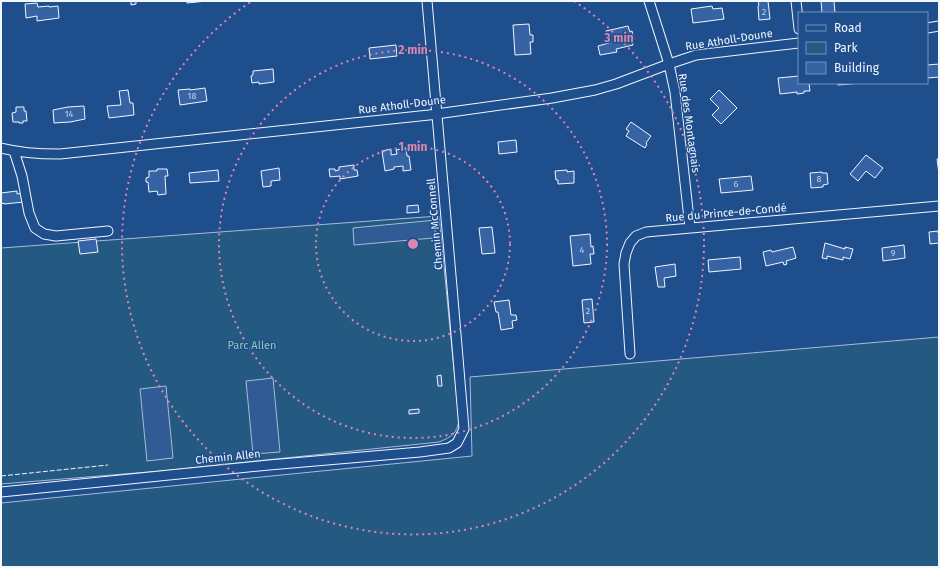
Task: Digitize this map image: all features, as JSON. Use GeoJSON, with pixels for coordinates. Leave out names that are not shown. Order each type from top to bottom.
{"type":"FeatureCollection","features":[{"type":"Feature","properties":{"kind":"street","name":"Chemin McConnell"},"geometry":{"type":"LineString","coordinates":[[427,1],[464,429],[457,443]]}},
{"type":"Feature","properties":{"kind":"street","name":"Rue des Montagnais"},"geometry":{"type":"LineString","coordinates":[[648,1],[669,64],[675,92],[690,228]]}},
{"type":"Feature","properties":{"kind":"street"},"geometry":{"type":"LineString","coordinates":[[796,1],[798,20]]}},
{"type":"Feature","properties":{"kind":"street"},"geometry":{"type":"LineString","coordinates":[[928,28],[939,26]]}},
{"type":"Feature","properties":{"kind":"street","name":"Rue Atholl-Doune"},"geometry":{"type":"LineString","coordinates":[[1,148],[36,154],[60,154],[437,114],[552,98],[595,90],[696,56],[798,43]]}},
{"type":"Feature","properties":{"kind":"street"},"geometry":{"type":"LineString","coordinates":[[14,151],[22,176],[29,213],[36,228],[44,234],[56,236],[108,231]]}},
{"type":"Feature","properties":{"kind":"street","name":"Rue du Prince-de-Condé"},"geometry":{"type":"LineString","coordinates":[[630,354],[624,264],[630,243],[636,236],[646,232],[939,206]]}},
{"type":"Feature","properties":{"kind":"street","name":"Chemin Allen"},"geometry":{"type":"LineString","coordinates":[[1,492],[269,465],[420,452],[449,448],[457,443]]}},
{"type":"Feature","properties":{"kind":"green space","name":"Parc Allen"},"geometry":{"type":"Polygon","coordinates":[[[439,216],[459,420],[457,428],[453,434],[447,438],[439,442],[161,471],[1,484],[1,248],[439,216]]]}},
{"type":"Feature","properties":{"kind":"green space"},"geometry":{"type":"Polygon","coordinates":[[[939,337],[939,567],[1,567],[1,503],[472,456],[470,377],[939,337]]]}},
{"type":"Feature","properties":{"kind":"shaded area"},"geometry":{"type":"Polygon","coordinates":[[[436,220],[433,238],[354,245],[353,228],[436,220]]]}},
{"type":"Feature","properties":{"kind":"shaded area"},"geometry":{"type":"Polygon","coordinates":[[[273,378],[280,452],[253,454],[246,381],[273,378]]]}},
{"type":"Feature","properties":{"kind":"shaded area"},"geometry":{"type":"Polygon","coordinates":[[[166,386],[173,458],[147,461],[140,389],[166,386]]]}},
{"type":"Feature","properties":{"kind":"building"},"geometry":{"type":"Polygon","coordinates":[[[131,1],[136,1],[136,4],[131,5],[131,1]]]}},
{"type":"Feature","properties":{"kind":"building"},"geometry":{"type":"Polygon","coordinates":[[[187,1],[207,1],[187,3],[187,1]]]}},
{"type":"Feature","properties":{"kind":"building"},"geometry":{"type":"Polygon","coordinates":[[[758,1],[768,1],[770,19],[759,20],[758,1]]]}},
{"type":"Feature","properties":{"kind":"building"},"geometry":{"type":"Polygon","coordinates":[[[821,1],[834,1],[835,12],[822,12],[821,1]]]}},
{"type":"Feature","properties":{"kind":"building"},"geometry":{"type":"Polygon","coordinates":[[[37,3],[38,7],[58,6],[59,18],[37,21],[37,16],[26,18],[25,4],[37,3]]]}},
{"type":"Feature","properties":{"kind":"building"},"geometry":{"type":"Polygon","coordinates":[[[712,6],[713,9],[722,8],[724,19],[693,23],[691,9],[712,6]]]}},
{"type":"Feature","properties":{"kind":"building"},"geometry":{"type":"Polygon","coordinates":[[[529,24],[530,35],[533,35],[533,42],[530,42],[531,54],[515,55],[513,25],[529,24]]]}},
{"type":"Feature","properties":{"kind":"building"},"geometry":{"type":"Polygon","coordinates":[[[628,26],[630,32],[632,31],[634,39],[632,39],[633,45],[616,49],[617,52],[600,55],[598,46],[609,43],[606,31],[628,26]]]}},
{"type":"Feature","properties":{"kind":"building"},"geometry":{"type":"Polygon","coordinates":[[[396,45],[397,56],[370,59],[369,48],[396,45]]]}},
{"type":"Feature","properties":{"kind":"building"},"geometry":{"type":"Polygon","coordinates":[[[939,64],[939,77],[928,78],[928,65],[939,64]]]}},
{"type":"Feature","properties":{"kind":"building"},"geometry":{"type":"Polygon","coordinates":[[[273,69],[274,82],[259,84],[259,82],[252,83],[251,76],[253,75],[253,71],[273,69]]]}},
{"type":"Feature","properties":{"kind":"building"},"geometry":{"type":"Polygon","coordinates":[[[798,76],[798,84],[809,84],[810,91],[804,91],[804,93],[797,94],[797,92],[780,94],[778,78],[798,76]]]}},
{"type":"Feature","properties":{"kind":"building"},"geometry":{"type":"Polygon","coordinates":[[[205,88],[207,101],[180,105],[178,90],[205,88]]]}},
{"type":"Feature","properties":{"kind":"building"},"geometry":{"type":"Polygon","coordinates":[[[128,90],[130,103],[133,103],[134,115],[109,118],[107,106],[121,105],[119,91],[128,90]]]}},
{"type":"Feature","properties":{"kind":"building"},"geometry":{"type":"Polygon","coordinates":[[[719,90],[737,108],[721,124],[712,115],[719,108],[710,99],[719,90]]]}},
{"type":"Feature","properties":{"kind":"building"},"geometry":{"type":"Polygon","coordinates":[[[84,106],[85,119],[54,123],[53,110],[84,106]]]}},
{"type":"Feature","properties":{"kind":"building"},"geometry":{"type":"Polygon","coordinates":[[[16,107],[24,107],[27,121],[23,121],[23,123],[13,122],[12,113],[16,112],[16,107]]]}},
{"type":"Feature","properties":{"kind":"building"},"geometry":{"type":"Polygon","coordinates":[[[631,122],[651,136],[646,143],[645,148],[626,136],[629,131],[626,129],[631,122]]]}},
{"type":"Feature","properties":{"kind":"building"},"geometry":{"type":"Polygon","coordinates":[[[516,140],[517,152],[499,154],[498,142],[516,140]]]}},
{"type":"Feature","properties":{"kind":"building"},"geometry":{"type":"Polygon","coordinates":[[[406,148],[411,170],[403,171],[403,166],[394,167],[394,169],[385,171],[382,151],[391,149],[391,155],[397,154],[396,150],[406,148]]]}},
{"type":"Feature","properties":{"kind":"building"},"geometry":{"type":"Polygon","coordinates":[[[866,155],[883,168],[875,178],[866,171],[858,181],[850,174],[866,155]]]}},
{"type":"Feature","properties":{"kind":"building"},"geometry":{"type":"Polygon","coordinates":[[[937,159],[939,159],[939,174],[937,159]]]}},
{"type":"Feature","properties":{"kind":"building"},"geometry":{"type":"Polygon","coordinates":[[[354,165],[354,170],[357,170],[358,176],[340,179],[340,176],[330,177],[329,169],[335,169],[335,171],[339,170],[339,167],[354,165]]]}},
{"type":"Feature","properties":{"kind":"building"},"geometry":{"type":"Polygon","coordinates":[[[279,168],[280,180],[271,181],[271,186],[263,187],[261,171],[279,168]]]}},
{"type":"Feature","properties":{"kind":"building"},"geometry":{"type":"Polygon","coordinates":[[[157,169],[167,169],[168,176],[165,176],[166,194],[158,195],[157,191],[149,192],[146,178],[149,177],[149,171],[157,171],[157,169]]]}},
{"type":"Feature","properties":{"kind":"building"},"geometry":{"type":"Polygon","coordinates":[[[218,170],[219,181],[190,183],[189,173],[218,170]]]}},
{"type":"Feature","properties":{"kind":"building"},"geometry":{"type":"Polygon","coordinates":[[[567,170],[567,172],[574,171],[574,183],[558,184],[555,171],[567,170]]]}},
{"type":"Feature","properties":{"kind":"building"},"geometry":{"type":"Polygon","coordinates":[[[810,173],[827,173],[828,184],[823,185],[823,187],[811,188],[810,173]]]}},
{"type":"Feature","properties":{"kind":"building"},"geometry":{"type":"Polygon","coordinates":[[[751,176],[753,190],[721,193],[719,179],[751,176]]]}},
{"type":"Feature","properties":{"kind":"building"},"geometry":{"type":"Polygon","coordinates":[[[17,191],[17,194],[23,193],[24,202],[1,204],[1,193],[17,191]]]}},
{"type":"Feature","properties":{"kind":"building"},"geometry":{"type":"Polygon","coordinates":[[[418,205],[419,212],[407,213],[407,206],[418,205]]]}},
{"type":"Feature","properties":{"kind":"building"},"geometry":{"type":"Polygon","coordinates":[[[492,227],[495,253],[482,254],[479,228],[492,227]]]}},
{"type":"Feature","properties":{"kind":"building"},"geometry":{"type":"Polygon","coordinates":[[[938,231],[939,243],[930,244],[929,232],[938,231]]]}},
{"type":"Feature","properties":{"kind":"building"},"geometry":{"type":"Polygon","coordinates":[[[590,234],[591,247],[593,246],[594,254],[590,254],[591,264],[573,266],[570,236],[590,234]]]}},
{"type":"Feature","properties":{"kind":"building"},"geometry":{"type":"Polygon","coordinates":[[[96,239],[98,252],[80,254],[78,241],[96,239]]]}},
{"type":"Feature","properties":{"kind":"building"},"geometry":{"type":"Polygon","coordinates":[[[825,243],[845,249],[845,247],[853,249],[850,259],[843,257],[843,260],[827,256],[827,259],[822,258],[825,243]]]}},
{"type":"Feature","properties":{"kind":"building"},"geometry":{"type":"Polygon","coordinates":[[[904,245],[905,258],[883,261],[882,248],[904,245]]]}},
{"type":"Feature","properties":{"kind":"building"},"geometry":{"type":"Polygon","coordinates":[[[793,247],[796,258],[786,261],[787,264],[784,265],[783,262],[766,266],[763,252],[771,250],[772,252],[793,247]]]}},
{"type":"Feature","properties":{"kind":"building"},"geometry":{"type":"Polygon","coordinates":[[[740,257],[741,269],[709,272],[708,260],[740,257]]]}},
{"type":"Feature","properties":{"kind":"building"},"geometry":{"type":"Polygon","coordinates":[[[675,264],[676,276],[664,278],[665,287],[658,287],[655,267],[675,264]]]}},
{"type":"Feature","properties":{"kind":"building"},"geometry":{"type":"Polygon","coordinates":[[[592,299],[594,322],[584,323],[582,300],[592,299]]]}},
{"type":"Feature","properties":{"kind":"building"},"geometry":{"type":"Polygon","coordinates":[[[509,300],[511,315],[516,315],[517,320],[512,321],[513,328],[501,330],[498,312],[496,312],[494,302],[509,300]]]}},
{"type":"Feature","properties":{"kind":"building"},"geometry":{"type":"Polygon","coordinates":[[[441,375],[442,386],[438,386],[437,376],[441,375]]]}},
{"type":"Feature","properties":{"kind":"building"},"geometry":{"type":"Polygon","coordinates":[[[419,409],[419,413],[409,414],[409,410],[419,409]]]}},
{"type":"Feature","properties":{"kind":"fence"},"geometry":{"type":"LineString","coordinates":[[1,476],[108,465]]}}]}
